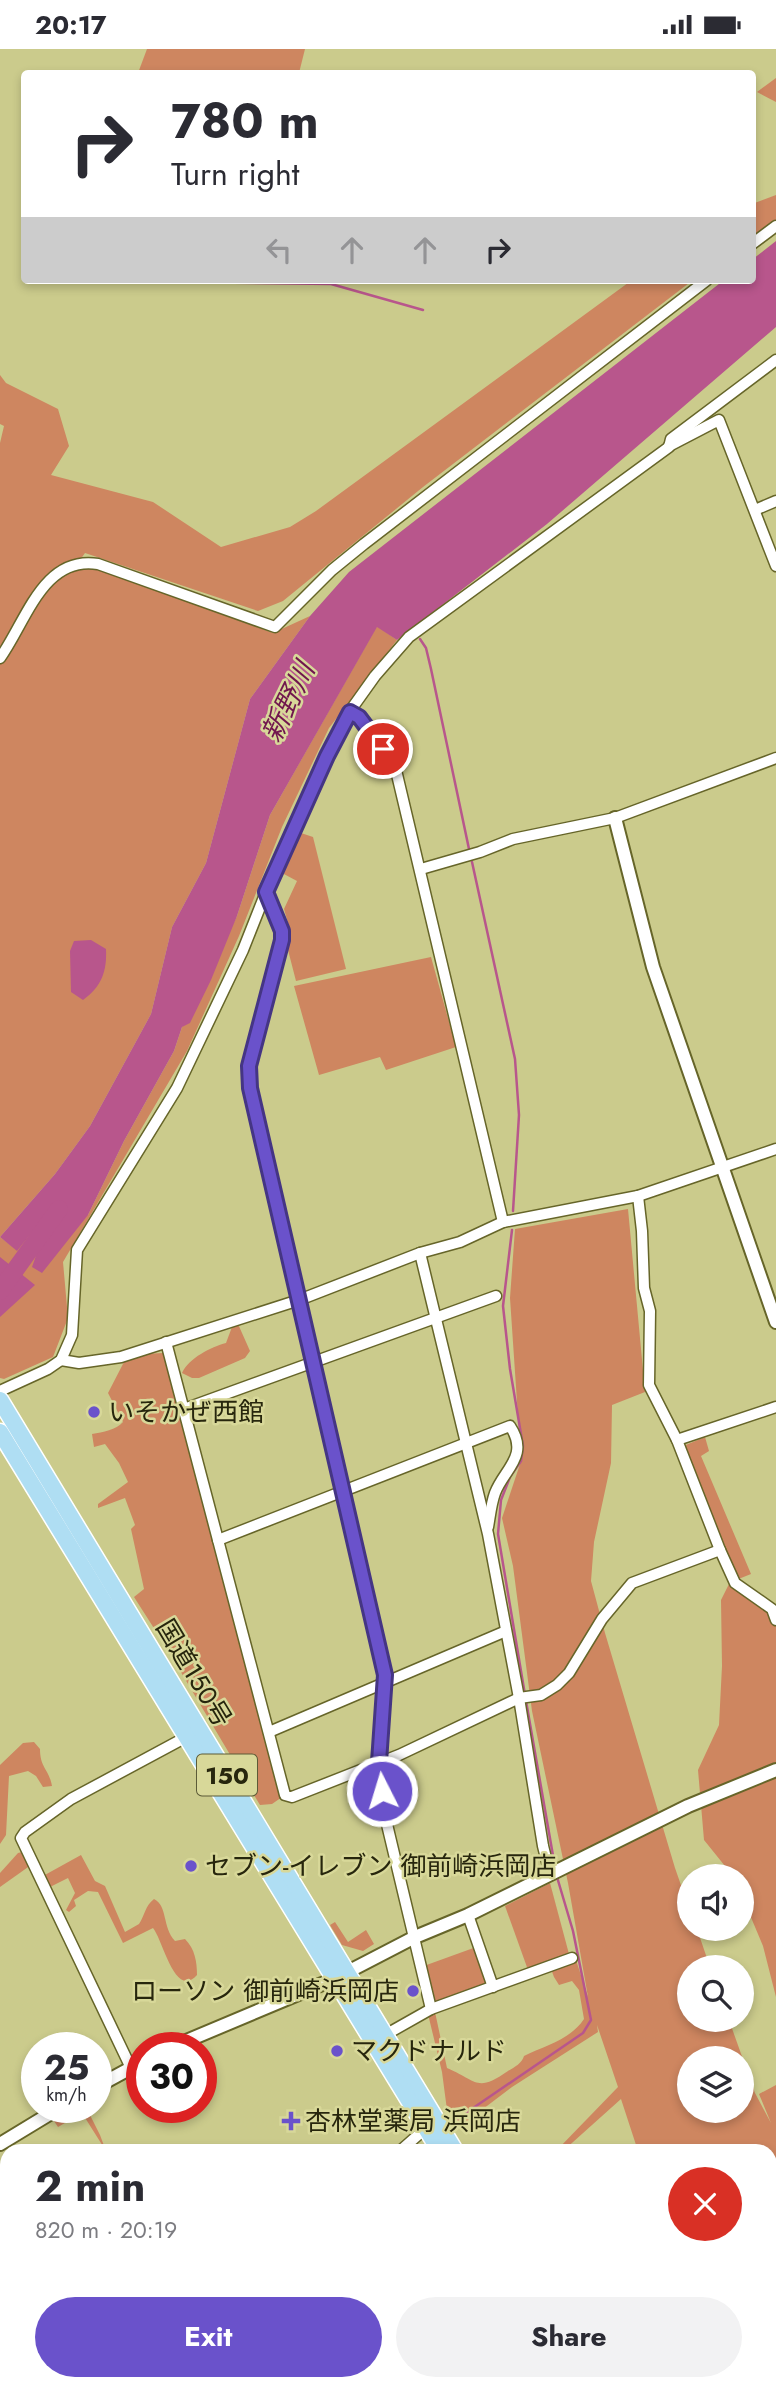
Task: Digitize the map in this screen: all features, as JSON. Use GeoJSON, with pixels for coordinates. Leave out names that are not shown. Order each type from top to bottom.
{"type":"FeatureCollection","features":[{"type":"Feature","properties":{"kind":"highway","name":"国道150号"},"geometry":{"type":"LineString","coordinates":[[0,1399],[193,1733],[340,1975],[436,2144]]}},
{"type":"Feature","properties":{"kind":"highway","name":"国道150号"},"geometry":{"type":"LineString","coordinates":[[0,1432],[193,1733]]}},
{"type":"Feature","properties":{"kind":"highway","name":"国道150号"},"geometry":{"type":"LineString","coordinates":[[340,1975],[386,2035],[452,2144]]}},
{"type":"Feature","properties":{"kind":"street"},"geometry":{"type":"LineString","coordinates":[[756,241],[776,226]]}},
{"type":"Feature","properties":{"kind":"street"},"geometry":{"type":"LineString","coordinates":[[0,658],[46,583],[69,566],[85,562],[275,627],[332,570],[364,544],[701,284]]}},
{"type":"Feature","properties":{"kind":"street"},"geometry":{"type":"LineString","coordinates":[[669,447],[671,439],[776,360]]}},
{"type":"Feature","properties":{"kind":"street"},"geometry":{"type":"LineString","coordinates":[[0,1391],[48,1369],[61,1360],[72,1335],[77,1250],[177,1088],[243,950],[327,756],[350,712],[375,676],[408,637],[669,447],[719,420],[776,566]]}},
{"type":"Feature","properties":{"kind":"street"},"geometry":{"type":"LineString","coordinates":[[755,510],[776,501]]}},
{"type":"Feature","properties":{"kind":"street"},"geometry":{"type":"LineString","coordinates":[[350,712],[359,717],[395,765],[503,1221]]}},
{"type":"Feature","properties":{"kind":"street"},"geometry":{"type":"LineString","coordinates":[[421,869],[480,852],[513,839],[615,818],[776,758]]}},
{"type":"Feature","properties":{"kind":"street"},"geometry":{"type":"LineString","coordinates":[[615,818],[653,967],[776,1322]]}},
{"type":"Feature","properties":{"kind":"street"},"geometry":{"type":"LineString","coordinates":[[266,892],[282,931],[282,940],[249,1066],[250,1088],[385,1675],[379,1762],[385,1816],[431,2009]]}},
{"type":"Feature","properties":{"kind":"street"},"geometry":{"type":"LineString","coordinates":[[61,1360],[79,1363],[111,1359],[299,1300],[420,1254],[460,1242],[503,1221],[638,1196],[776,1149]]}},
{"type":"Feature","properties":{"kind":"street"},"geometry":{"type":"LineString","coordinates":[[638,1196],[645,1288],[650,1311],[649,1385],[677,1440],[735,1583],[772,1609],[776,1620]]}},
{"type":"Feature","properties":{"kind":"street"},"geometry":{"type":"LineString","coordinates":[[420,1254],[488,1534],[543,1846],[554,1872]]}},
{"type":"Feature","properties":{"kind":"street"},"geometry":{"type":"LineString","coordinates":[[184,1409],[496,1296]]}},
{"type":"Feature","properties":{"kind":"street"},"geometry":{"type":"LineString","coordinates":[[166,1342],[285,1795],[292,1797],[399,1755],[519,1698],[541,1695],[569,1673],[602,1619],[632,1583],[720,1550]]}},
{"type":"Feature","properties":{"kind":"street"},"geometry":{"type":"LineString","coordinates":[[677,1440],[776,1407]]}},
{"type":"Feature","properties":{"kind":"street"},"geometry":{"type":"LineString","coordinates":[[218,1540],[510,1426],[515,1434],[517,1458],[496,1491],[488,1534]]}},
{"type":"Feature","properties":{"kind":"street"},"geometry":{"type":"LineString","coordinates":[[269,1732],[506,1631]]}},
{"type":"Feature","properties":{"kind":"street"},"geometry":{"type":"LineString","coordinates":[[126,2045],[21,1838],[24,1832],[71,1799],[193,1733]]}},
{"type":"Feature","properties":{"kind":"street"},"geometry":{"type":"LineString","coordinates":[[207,2032],[340,1975],[415,1937],[468,1915],[688,1806],[776,1770]]}},
{"type":"Feature","properties":{"kind":"street"},"geometry":{"type":"LineString","coordinates":[[468,1915],[493,1987]]}},
{"type":"Feature","properties":{"kind":"street"},"geometry":{"type":"LineString","coordinates":[[386,2035],[431,2009],[572,1958]]}},
{"type":"Feature","properties":{"kind":"street"},"geometry":{"type":"LineString","coordinates":[[0,2144],[35,2123]]}},
{"type":"Feature","properties":{"kind":"street"},"geometry":{"type":"LineString","coordinates":[[408,2144],[426,2128]]}},
{"type":"Feature","properties":{"kind":"shaded area"},"geometry":{"type":"Polygon","coordinates":[[[147,49],[305,49],[300,70],[139,70],[147,49]]]}},
{"type":"Feature","properties":{"kind":"shaded area"},"geometry":{"type":"Polygon","coordinates":[[[776,78],[776,102],[757,92],[776,78]]]}},
{"type":"Feature","properties":{"kind":"shaded area"},"geometry":{"type":"Polygon","coordinates":[[[776,195],[776,221],[756,236],[756,202],[776,195]]]}},
{"type":"Feature","properties":{"kind":"shaded area"},"geometry":{"type":"Polygon","coordinates":[[[627,284],[688,284],[423,487],[283,601],[258,611],[85,553],[75,567],[88,566],[273,633],[310,616],[250,699],[206,863],[172,927],[151,1014],[90,1126],[55,1174],[0,1237],[0,443],[4,426],[0,424],[0,375],[6,383],[58,409],[69,446],[51,475],[153,502],[221,547],[290,527],[316,511],[627,284]]]}},
{"type":"Feature","properties":{"kind":"shaded area"},"geometry":{"type":"Polygon","coordinates":[[[377,626],[397,640],[329,728],[282,827],[239,936],[187,1051],[63,1262],[68,1318],[53,1357],[4,1379],[0,1378],[0,1237],[17,1250],[56,1202],[88,1215],[124,1141],[174,1051],[182,1027],[237,916],[270,815],[377,626]]]}},
{"type":"Feature","properties":{"kind":"shaded area"},"geometry":{"type":"Polygon","coordinates":[[[301,833],[313,837],[346,969],[296,981],[288,950],[290,930],[284,909],[297,881],[282,873],[301,833]]]}},
{"type":"Feature","properties":{"kind":"shaded area"},"geometry":{"type":"Polygon","coordinates":[[[431,957],[456,1047],[386,1070],[380,1057],[319,1075],[294,986],[431,957]]]}},
{"type":"Feature","properties":{"kind":"shaded area"},"geometry":{"type":"Polygon","coordinates":[[[628,1209],[645,1392],[612,1405],[611,1463],[594,1542],[591,1581],[677,1874],[677,1941],[701,1941],[706,1955],[677,1955],[677,2032],[733,2032],[738,2046],[677,2046],[677,2123],[754,2123],[754,2090],[771,2123],[759,2094],[776,2085],[776,2144],[636,2144],[621,2099],[571,2144],[563,2144],[618,2087],[597,2025],[598,2032],[512,2087],[458,2128],[447,2110],[442,2072],[428,2014],[435,2012],[447,2068],[477,2083],[483,2083],[513,2068],[524,2056],[565,2037],[584,2019],[579,1990],[572,1981],[559,1985],[551,1969],[576,1960],[588,1997],[568,1883],[532,1711],[513,1566],[502,1518],[521,1461],[510,1298],[515,1229],[628,1209]]]}},
{"type":"Feature","properties":{"kind":"shaded area"},"geometry":{"type":"Polygon","coordinates":[[[238,1324],[250,1351],[245,1358],[199,1378],[182,1373],[201,1354],[226,1343],[232,1327],[238,1324]]]}},
{"type":"Feature","properties":{"kind":"shaded area"},"geometry":{"type":"Polygon","coordinates":[[[163,1353],[285,1795],[272,1804],[260,1805],[134,1597],[144,1589],[131,1529],[135,1525],[125,1498],[98,1508],[98,1504],[128,1482],[119,1463],[105,1444],[94,1447],[92,1434],[113,1429],[123,1422],[108,1393],[124,1362],[144,1354],[163,1353]]]}},
{"type":"Feature","properties":{"kind":"shaded area"},"geometry":{"type":"Polygon","coordinates":[[[705,1437],[709,1451],[701,1456],[751,1574],[736,1580],[681,1447],[705,1437]]]}},
{"type":"Feature","properties":{"kind":"shaded area"},"geometry":{"type":"Polygon","coordinates":[[[731,1580],[775,1617],[776,1621],[776,1997],[763,1946],[754,1925],[754,1864],[723,1864],[704,1840],[698,1770],[719,1725],[721,1600],[731,1580]]]}},
{"type":"Feature","properties":{"kind":"shaded area"},"geometry":{"type":"Polygon","coordinates":[[[34,1742],[40,1749],[41,1760],[52,1786],[43,1787],[36,1776],[28,1771],[9,1776],[6,1835],[0,1844],[0,1765],[23,1743],[34,1742]]]}},
{"type":"Feature","properties":{"kind":"shaded area"},"geometry":{"type":"Polygon","coordinates":[[[22,1852],[31,1865],[0,1887],[0,1873],[22,1852]]]}},
{"type":"Feature","properties":{"kind":"shaded area"},"geometry":{"type":"Polygon","coordinates":[[[81,1855],[95,1881],[105,1886],[125,1932],[139,1924],[154,1899],[158,1902],[175,1941],[185,1939],[191,1947],[197,1975],[189,1981],[182,1980],[176,1974],[153,1928],[123,1943],[98,1892],[88,1891],[74,1900],[76,1906],[69,1912],[66,1910],[75,1893],[68,1878],[50,1887],[43,1876],[81,1855]]]}},
{"type":"Feature","properties":{"kind":"shaded area"},"geometry":{"type":"Polygon","coordinates":[[[550,1883],[569,1954],[528,1970],[505,1906],[550,1883]]]}},
{"type":"Feature","properties":{"kind":"shaded area"},"geometry":{"type":"Polygon","coordinates":[[[335,1922],[348,1942],[366,1930],[374,1944],[363,1951],[342,1945],[330,1925],[335,1922]]]}},
{"type":"Feature","properties":{"kind":"shaded area"},"geometry":{"type":"Polygon","coordinates":[[[479,1946],[490,1988],[436,2007],[421,1967],[479,1946]]]}},
{"type":"Feature","properties":{"kind":"shaded area"},"geometry":{"type":"Polygon","coordinates":[[[88,2123],[94,2123],[102,2144],[88,2123]]]}},
{"type":"Feature","properties":{"kind":"water"},"geometry":{"type":"Polygon","coordinates":[[[776,241],[776,327],[547,524],[397,640],[377,627],[270,815],[237,916],[211,980],[190,1023],[182,1027],[174,1051],[124,1141],[88,1215],[42,1273],[32,1267],[54,1205],[17,1251],[0,1237],[55,1174],[90,1126],[151,1014],[172,927],[206,863],[250,699],[310,616],[349,572],[719,284],[756,284],[756,257],[776,241]]]}},
{"type":"Feature","properties":{"kind":"water"},"geometry":{"type":"Polygon","coordinates":[[[91,940],[106,949],[106,964],[99,984],[83,1000],[71,992],[70,951],[74,941],[91,940]]]}},
{"type":"Feature","properties":{"kind":"water"},"geometry":{"type":"Polygon","coordinates":[[[0,1257],[35,1285],[0,1317],[0,1257]]]}},
{"type":"Feature","properties":{"kind":"waterway"},"geometry":{"type":"LineString","coordinates":[[331,284],[423,310]]}},
{"type":"Feature","properties":{"kind":"waterway"},"geometry":{"type":"LineString","coordinates":[[420,639],[426,648],[431,669],[469,849]]}},
{"type":"Feature","properties":{"kind":"waterway"},"geometry":{"type":"LineString","coordinates":[[472,862],[515,1059],[519,1115],[513,1211]]}},
{"type":"Feature","properties":{"kind":"waterway","name":"新野川"},"geometry":{"type":"LineString","coordinates":[[0,1291],[59,1209]]}},
{"type":"Feature","properties":{"kind":"waterway"},"geometry":{"type":"LineString","coordinates":[[512,1230],[503,1306],[523,1446],[521,1461],[510,1477],[501,1500],[498,1534],[525,1695]]}},
{"type":"Feature","properties":{"kind":"waterway"},"geometry":{"type":"LineString","coordinates":[[526,1701],[555,1867]]}},
{"type":"Feature","properties":{"kind":"waterway"},"geometry":{"type":"LineString","coordinates":[[457,2119],[583,2033],[591,2020],[573,1931],[557,1877]]}},
{"type":"Feature","properties":{"kind":"place","name":"いそかぜ西館"},"geometry":{"type":"Point","coordinates":[94,1412]}},
{"type":"Feature","properties":{"kind":"place","name":"セブン-イレブン 御前崎浜岡店"},"geometry":{"type":"Point","coordinates":[191,1866]}},
{"type":"Feature","properties":{"kind":"place","name":"ローソン 御前崎浜岡店"},"geometry":{"type":"Point","coordinates":[413,1991]}},
{"type":"Feature","properties":{"kind":"place","name":"マクドナルド"},"geometry":{"type":"Point","coordinates":[337,2051]}},
{"type":"Feature","properties":{"kind":"place","name":"杏林堂薬局 浜岡店"},"geometry":{"type":"Point","coordinates":[291,2121]}},
{"type":"Feature","properties":{"kind":"route"},"geometry":{"type":"LineString","coordinates":[[382,1791],[379,1762],[385,1675],[250,1088],[249,1066],[282,940],[282,931],[266,892],[327,756],[350,712],[359,717],[383,749]]}}]}
